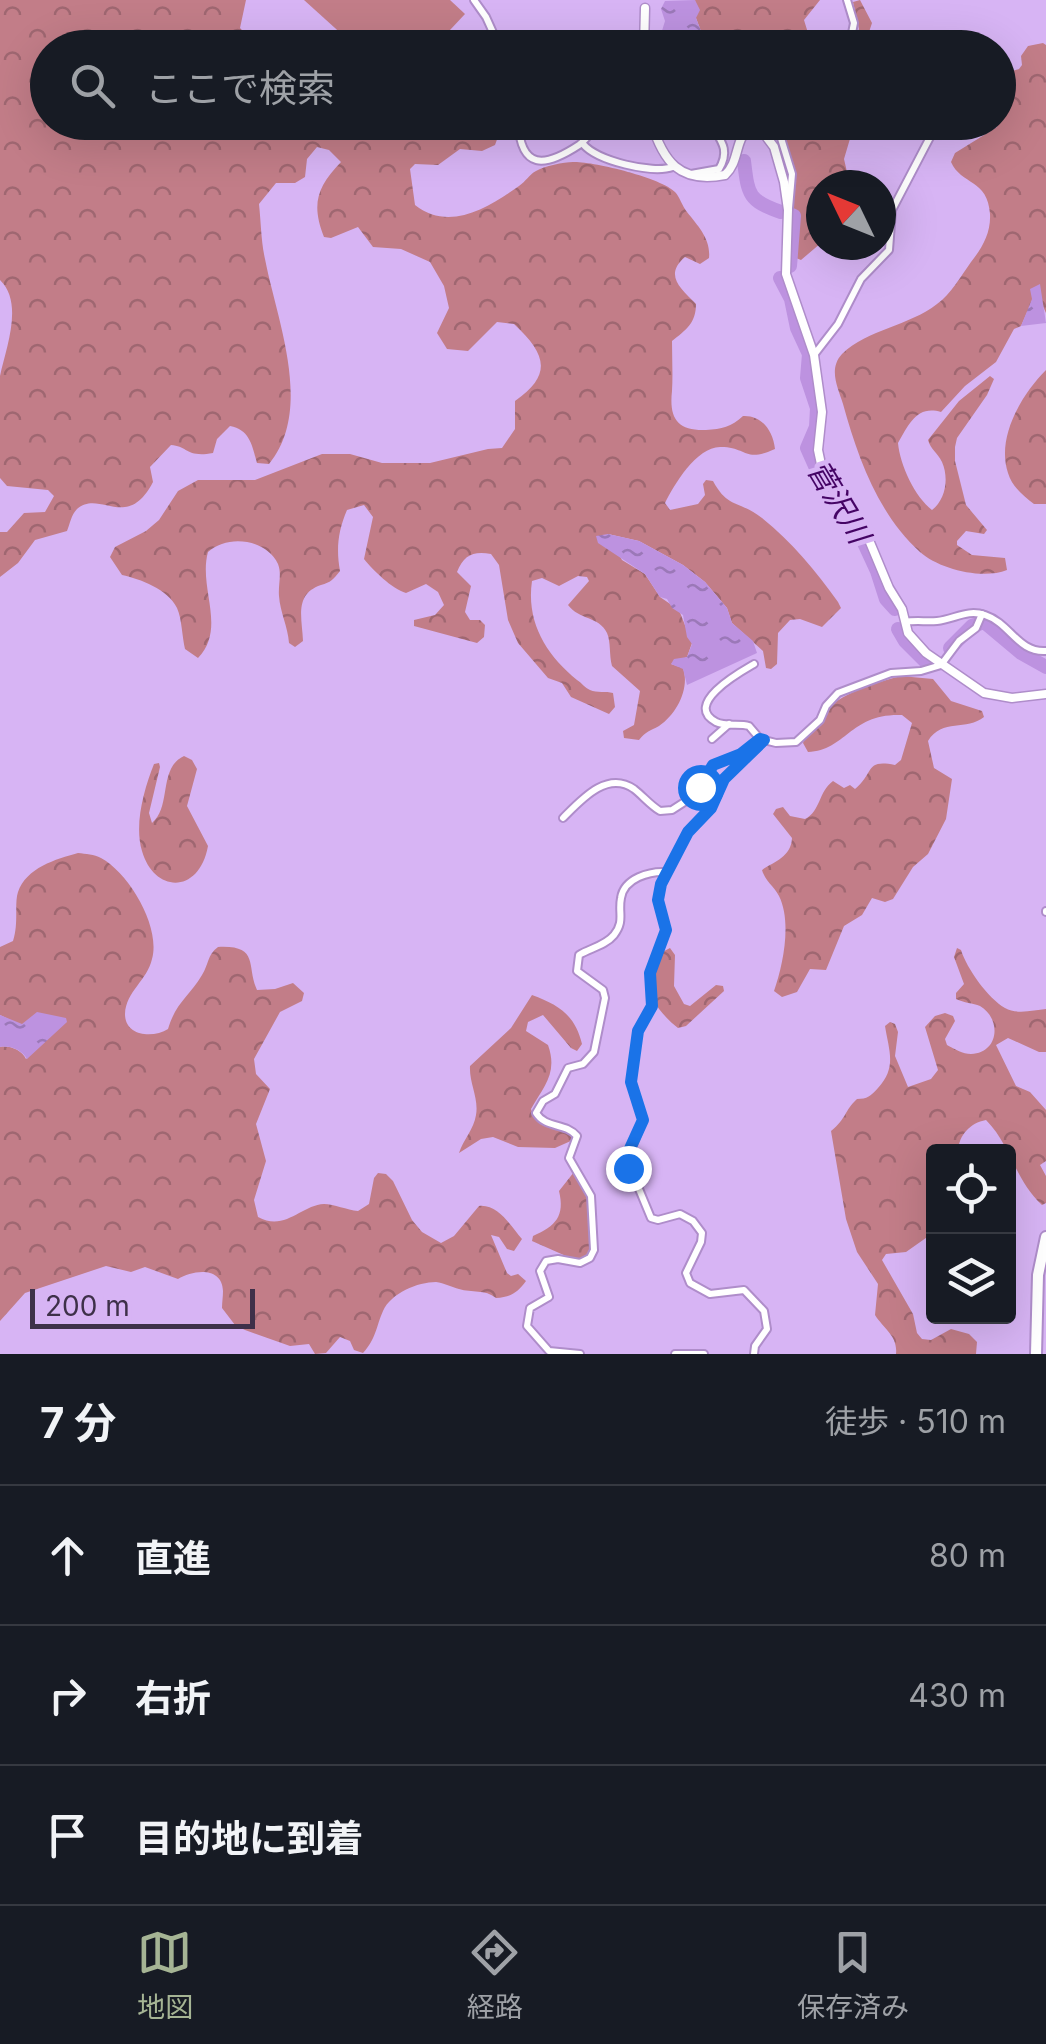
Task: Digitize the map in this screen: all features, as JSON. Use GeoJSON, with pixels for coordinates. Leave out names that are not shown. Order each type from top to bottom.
{"type":"FeatureCollection","features":[{"type":"Feature","properties":{"kind":"main road"},"geometry":{"type":"LineString","coordinates":[[1036,1354],[1038,1275],[1046,1237]]}},
{"type":"Feature","properties":{"kind":"street"},"geometry":{"type":"LineString","coordinates":[[474,0],[492,30]]}},
{"type":"Feature","properties":{"kind":"street"},"geometry":{"type":"LineString","coordinates":[[848,0],[853,30]]}},
{"type":"Feature","properties":{"kind":"street"},"geometry":{"type":"LineString","coordinates":[[644,4],[644,30]]}},
{"type":"Feature","properties":{"kind":"street"},"geometry":{"type":"LineString","coordinates":[[519,140],[528,157],[540,161],[552,160],[585,140]]}},
{"type":"Feature","properties":{"kind":"street"},"geometry":{"type":"LineString","coordinates":[[657,140],[664,159],[673,167],[691,174],[724,175],[735,163],[742,140]]}},
{"type":"Feature","properties":{"kind":"street"},"geometry":{"type":"LineString","coordinates":[[691,174],[719,169],[724,158],[722,140]]}},
{"type":"Feature","properties":{"kind":"street"},"geometry":{"type":"LineString","coordinates":[[768,140],[774,147],[788,210]]}},
{"type":"Feature","properties":{"kind":"street"},"geometry":{"type":"LineString","coordinates":[[782,140],[792,174],[786,274],[814,354],[822,412],[818,450],[822,469],[859,516],[915,642],[972,688],[994,697],[1046,694]]}},
{"type":"Feature","properties":{"kind":"street"},"geometry":{"type":"LineString","coordinates":[[814,354],[838,324],[861,278],[888,250],[892,210],[929,140]]}},
{"type":"Feature","properties":{"kind":"street"},"geometry":{"type":"LineString","coordinates":[[583,144],[596,156],[656,170],[673,167]]}},
{"type":"Feature","properties":{"kind":"street"},"geometry":{"type":"LineString","coordinates":[[905,622],[937,621],[964,613],[998,622],[1026,648],[1046,650]]}},
{"type":"Feature","properties":{"kind":"street"},"geometry":{"type":"LineString","coordinates":[[754,664],[725,681],[708,703],[713,720],[749,726],[762,740],[786,744],[802,738],[838,693],[891,672],[922,671],[940,665],[979,620]]}},
{"type":"Feature","properties":{"kind":"street"},"geometry":{"type":"LineString","coordinates":[[712,740],[729,724]]}},
{"type":"Feature","properties":{"kind":"street"},"geometry":{"type":"LineString","coordinates":[[563,818],[597,788],[611,783],[633,789],[660,810],[672,810],[696,793],[713,765],[762,740]]}},
{"type":"Feature","properties":{"kind":"street"},"geometry":{"type":"LineString","coordinates":[[754,1354],[768,1322],[757,1301],[744,1290],[710,1294],[690,1283],[686,1273],[702,1233],[693,1221],[680,1214],[653,1220],[628,1168],[628,1153],[643,1120],[631,1082],[638,1031],[652,1006],[650,973],[666,930],[658,892],[688,832],[711,808],[724,779],[762,740]]}},
{"type":"Feature","properties":{"kind":"street"},"geometry":{"type":"LineString","coordinates":[[580,1354],[549,1352],[527,1326],[530,1308],[549,1297],[540,1271],[546,1261],[558,1258],[580,1263],[590,1258],[594,1250],[591,1196],[570,1158],[577,1136],[564,1126],[542,1122],[536,1113],[543,1101],[555,1094],[568,1068],[583,1064],[594,1052],[606,1006],[603,990],[576,971],[579,954],[605,944],[614,935],[623,918],[621,896],[628,884],[646,874],[666,872]]}},
{"type":"Feature","properties":{"kind":"street"},"geometry":{"type":"LineString","coordinates":[[674,1354],[704,1354]]}},
{"type":"Feature","properties":{"kind":"green space"},"geometry":{"type":"Polygon","coordinates":[[[0,0],[246,0],[242,30],[30,30],[30,140],[497,140],[482,151],[460,149],[438,165],[415,164],[410,169],[415,205],[441,217],[481,209],[536,171],[565,163],[610,167],[668,187],[703,233],[709,251],[709,258],[700,264],[685,257],[676,270],[677,281],[696,304],[696,311],[686,329],[672,341],[674,415],[682,425],[696,430],[726,427],[743,416],[756,418],[769,430],[775,449],[751,455],[730,448],[712,448],[687,468],[665,503],[670,510],[698,504],[705,495],[703,484],[713,481],[729,500],[754,512],[783,537],[841,608],[822,627],[800,619],[790,620],[778,633],[777,664],[766,668],[763,651],[732,623],[727,608],[705,582],[639,541],[608,534],[622,560],[645,574],[660,597],[679,610],[692,643],[687,657],[671,664],[683,668],[685,684],[671,715],[639,740],[624,738],[623,731],[634,725],[640,691],[612,666],[603,628],[568,605],[589,581],[587,577],[578,576],[559,586],[542,578],[532,581],[532,610],[535,624],[556,660],[590,690],[613,693],[615,707],[609,714],[571,697],[562,683],[548,678],[518,643],[508,620],[499,565],[491,554],[470,556],[457,572],[471,586],[465,612],[470,620],[480,620],[485,625],[484,637],[477,643],[414,626],[414,620],[435,615],[444,605],[438,592],[426,584],[406,593],[395,588],[364,559],[373,517],[364,505],[347,510],[339,540],[340,571],[330,582],[307,594],[301,616],[303,641],[295,647],[289,643],[280,602],[279,568],[272,556],[256,544],[236,541],[208,552],[210,634],[198,658],[185,649],[173,601],[153,586],[122,575],[110,557],[115,547],[146,531],[159,520],[178,491],[198,480],[255,480],[322,454],[350,454],[382,463],[430,463],[502,448],[515,429],[515,401],[536,382],[540,372],[541,363],[533,344],[514,324],[497,322],[468,351],[447,349],[437,333],[449,308],[444,286],[430,262],[401,249],[373,247],[358,227],[324,237],[318,215],[319,196],[341,162],[329,150],[317,147],[307,159],[305,177],[295,183],[276,183],[259,204],[264,252],[291,391],[282,442],[269,464],[257,463],[246,435],[230,426],[217,439],[213,453],[197,454],[171,445],[150,467],[153,482],[143,497],[124,507],[95,503],[77,509],[67,531],[35,540],[18,563],[0,577],[0,532],[7,532],[24,513],[45,512],[54,496],[48,490],[7,486],[0,478],[0,376],[12,313],[7,290],[0,280],[0,0]]]}},
{"type":"Feature","properties":{"kind":"green space"},"geometry":{"type":"Polygon","coordinates":[[[304,0],[450,0],[465,14],[450,30],[337,30],[304,0]]]}},
{"type":"Feature","properties":{"kind":"green space"},"geometry":{"type":"Polygon","coordinates":[[[695,0],[820,0],[804,20],[807,30],[701,30],[695,0]]]}},
{"type":"Feature","properties":{"kind":"green space"},"geometry":{"type":"Polygon","coordinates":[[[860,0],[872,23],[870,30],[859,30],[853,2],[860,0]]]}},
{"type":"Feature","properties":{"kind":"green space"},"geometry":{"type":"Polygon","coordinates":[[[1046,45],[1046,313],[1040,300],[1033,299],[1021,326],[1014,329],[996,362],[965,386],[941,412],[926,411],[915,418],[898,443],[909,480],[932,510],[943,494],[945,475],[928,440],[959,401],[990,376],[994,379],[955,447],[966,505],[987,530],[984,534],[966,531],[957,545],[972,555],[1005,558],[1007,570],[973,573],[928,558],[892,520],[855,445],[835,372],[838,360],[852,346],[937,304],[979,251],[989,228],[988,203],[979,188],[951,162],[955,153],[976,140],[1016,140],[1016,70],[1022,65],[1021,56],[1028,46],[1046,45]]]}},
{"type":"Feature","properties":{"kind":"green space"},"geometry":{"type":"Polygon","coordinates":[[[777,140],[850,140],[844,159],[847,170],[806,170],[806,256],[801,260],[796,258],[777,140]]]}},
{"type":"Feature","properties":{"kind":"green space"},"geometry":{"type":"Polygon","coordinates":[[[1046,370],[1046,504],[1034,504],[1010,478],[1006,445],[1020,404],[1046,370]]]}},
{"type":"Feature","properties":{"kind":"green space"},"geometry":{"type":"Polygon","coordinates":[[[901,676],[933,679],[951,701],[982,711],[984,717],[940,730],[928,741],[934,768],[952,779],[946,819],[928,854],[913,867],[893,899],[885,902],[872,898],[862,915],[844,926],[826,970],[810,969],[797,992],[782,997],[774,991],[783,956],[785,918],[779,896],[762,870],[785,854],[792,838],[773,814],[783,807],[790,816],[805,819],[833,781],[855,789],[874,766],[895,765],[901,760],[912,723],[902,715],[871,720],[821,750],[808,752],[803,743],[810,728],[830,706],[856,691],[901,676]]]}},
{"type":"Feature","properties":{"kind":"green space"},"geometry":{"type":"Polygon","coordinates":[[[184,756],[197,769],[187,806],[208,846],[196,873],[176,883],[156,875],[148,865],[140,841],[140,819],[154,764],[159,763],[160,767],[149,813],[152,823],[162,807],[171,769],[184,756]]]}},
{"type":"Feature","properties":{"kind":"green space"},"geometry":{"type":"Polygon","coordinates":[[[78,853],[90,854],[112,865],[132,888],[152,932],[152,959],[126,1006],[126,1022],[135,1031],[155,1034],[168,1029],[218,947],[246,953],[257,990],[293,983],[304,993],[302,1001],[280,1012],[254,1059],[256,1074],[270,1089],[256,1124],[266,1161],[254,1200],[258,1217],[285,1220],[324,1204],[358,1211],[369,1204],[374,1178],[378,1173],[386,1174],[412,1220],[422,1232],[441,1243],[454,1236],[479,1206],[498,1212],[522,1239],[514,1251],[491,1235],[507,1273],[518,1274],[526,1281],[520,1289],[496,1298],[436,1282],[413,1286],[387,1305],[363,1353],[340,1337],[326,1353],[315,1354],[309,1344],[290,1346],[235,1325],[222,1308],[223,1291],[218,1277],[206,1272],[178,1279],[145,1267],[131,1272],[106,1266],[25,1293],[0,1321],[0,1047],[15,1049],[26,1059],[48,1038],[0,1015],[0,947],[13,941],[22,884],[51,862],[78,853]]]}},
{"type":"Feature","properties":{"kind":"green space"},"geometry":{"type":"Polygon","coordinates":[[[670,948],[675,955],[674,986],[684,1004],[690,1006],[716,985],[723,986],[724,991],[686,1026],[678,1028],[660,1010],[648,988],[650,966],[670,948]]]}},
{"type":"Feature","properties":{"kind":"green space"},"geometry":{"type":"Polygon","coordinates":[[[957,948],[961,950],[979,982],[1005,1008],[1020,1012],[1046,1009],[1046,1052],[1008,1038],[996,1045],[1016,1086],[1030,1092],[1046,1110],[1046,1161],[1040,1165],[1046,1176],[1046,1203],[1042,1205],[1033,1195],[1016,1168],[1016,1144],[1003,1144],[986,1120],[966,1131],[960,1144],[926,1144],[926,1238],[906,1252],[886,1254],[882,1260],[913,1314],[922,1339],[931,1340],[951,1329],[969,1334],[977,1342],[976,1354],[896,1354],[893,1337],[875,1315],[878,1284],[857,1252],[846,1219],[831,1131],[857,1099],[871,1095],[888,1073],[885,1026],[890,1022],[898,1032],[895,1056],[908,1087],[931,1079],[938,1070],[925,1027],[935,1016],[953,1016],[955,1021],[945,1039],[947,1045],[959,1051],[980,1052],[992,1042],[994,1027],[987,1012],[956,999],[964,984],[954,957],[957,948]]]}},
{"type":"Feature","properties":{"kind":"green space"},"geometry":{"type":"Polygon","coordinates":[[[532,995],[564,1012],[582,1044],[577,1051],[571,1048],[543,1015],[528,1022],[526,1031],[548,1045],[551,1055],[548,1079],[531,1109],[533,1115],[547,1125],[573,1133],[573,1140],[555,1148],[518,1147],[493,1137],[481,1139],[459,1153],[476,1115],[470,1066],[511,1028],[532,995]]]}},
{"type":"Feature","properties":{"kind":"green space"},"geometry":{"type":"Polygon","coordinates":[[[574,1172],[593,1222],[589,1255],[575,1260],[532,1241],[533,1236],[557,1219],[561,1207],[559,1191],[574,1172]]]}},
{"type":"Feature","properties":{"kind":"water"},"geometry":{"type":"Polygon","coordinates":[[[695,0],[700,10],[696,18],[701,30],[662,30],[665,21],[661,9],[665,1],[695,0]]]}},
{"type":"Feature","properties":{"kind":"water"},"geometry":{"type":"Polygon","coordinates":[[[1040,284],[1046,323],[1021,326],[1032,299],[1030,289],[1040,284]]]}},
{"type":"Feature","properties":{"kind":"water"},"geometry":{"type":"Polygon","coordinates":[[[608,534],[639,541],[705,582],[727,608],[732,623],[753,641],[757,653],[687,685],[683,669],[671,664],[674,659],[687,657],[692,644],[683,615],[660,597],[645,574],[598,543],[596,536],[608,534]]]}},
{"type":"Feature","properties":{"kind":"water"},"geometry":{"type":"Polygon","coordinates":[[[37,1012],[66,1018],[67,1022],[27,1059],[15,1049],[0,1047],[0,1015],[22,1024],[37,1012]]]}},
{"type":"Feature","properties":{"kind":"waterway","name":"菅沢川"},"geometry":{"type":"LineString","coordinates":[[744,161],[752,195],[781,212]]}},
{"type":"Feature","properties":{"kind":"waterway","name":"菅沢川"},"geometry":{"type":"LineString","coordinates":[[790,266],[792,215]]}},
{"type":"Feature","properties":{"kind":"waterway","name":"菅沢川"},"geometry":{"type":"LineString","coordinates":[[780,278],[809,354],[807,378],[817,408],[816,427],[807,448],[823,484],[846,504],[886,599],[895,609]]}},
{"type":"Feature","properties":{"kind":"waterway","name":"菅沢川"},"geometry":{"type":"LineString","coordinates":[[950,648],[972,626],[984,622],[1021,653],[1046,667]]}},
{"type":"Feature","properties":{"kind":"waterway","name":"菅沢川"},"geometry":{"type":"LineString","coordinates":[[898,629],[928,664]]}},
{"type":"Feature","properties":{"kind":"route"},"geometry":{"type":"LineString","coordinates":[[628,1168],[628,1153],[643,1120],[631,1082],[636,1042],[652,1006],[650,973],[667,925],[658,892],[688,832],[711,808],[724,779],[764,740],[713,765],[700,787]]}}]}
